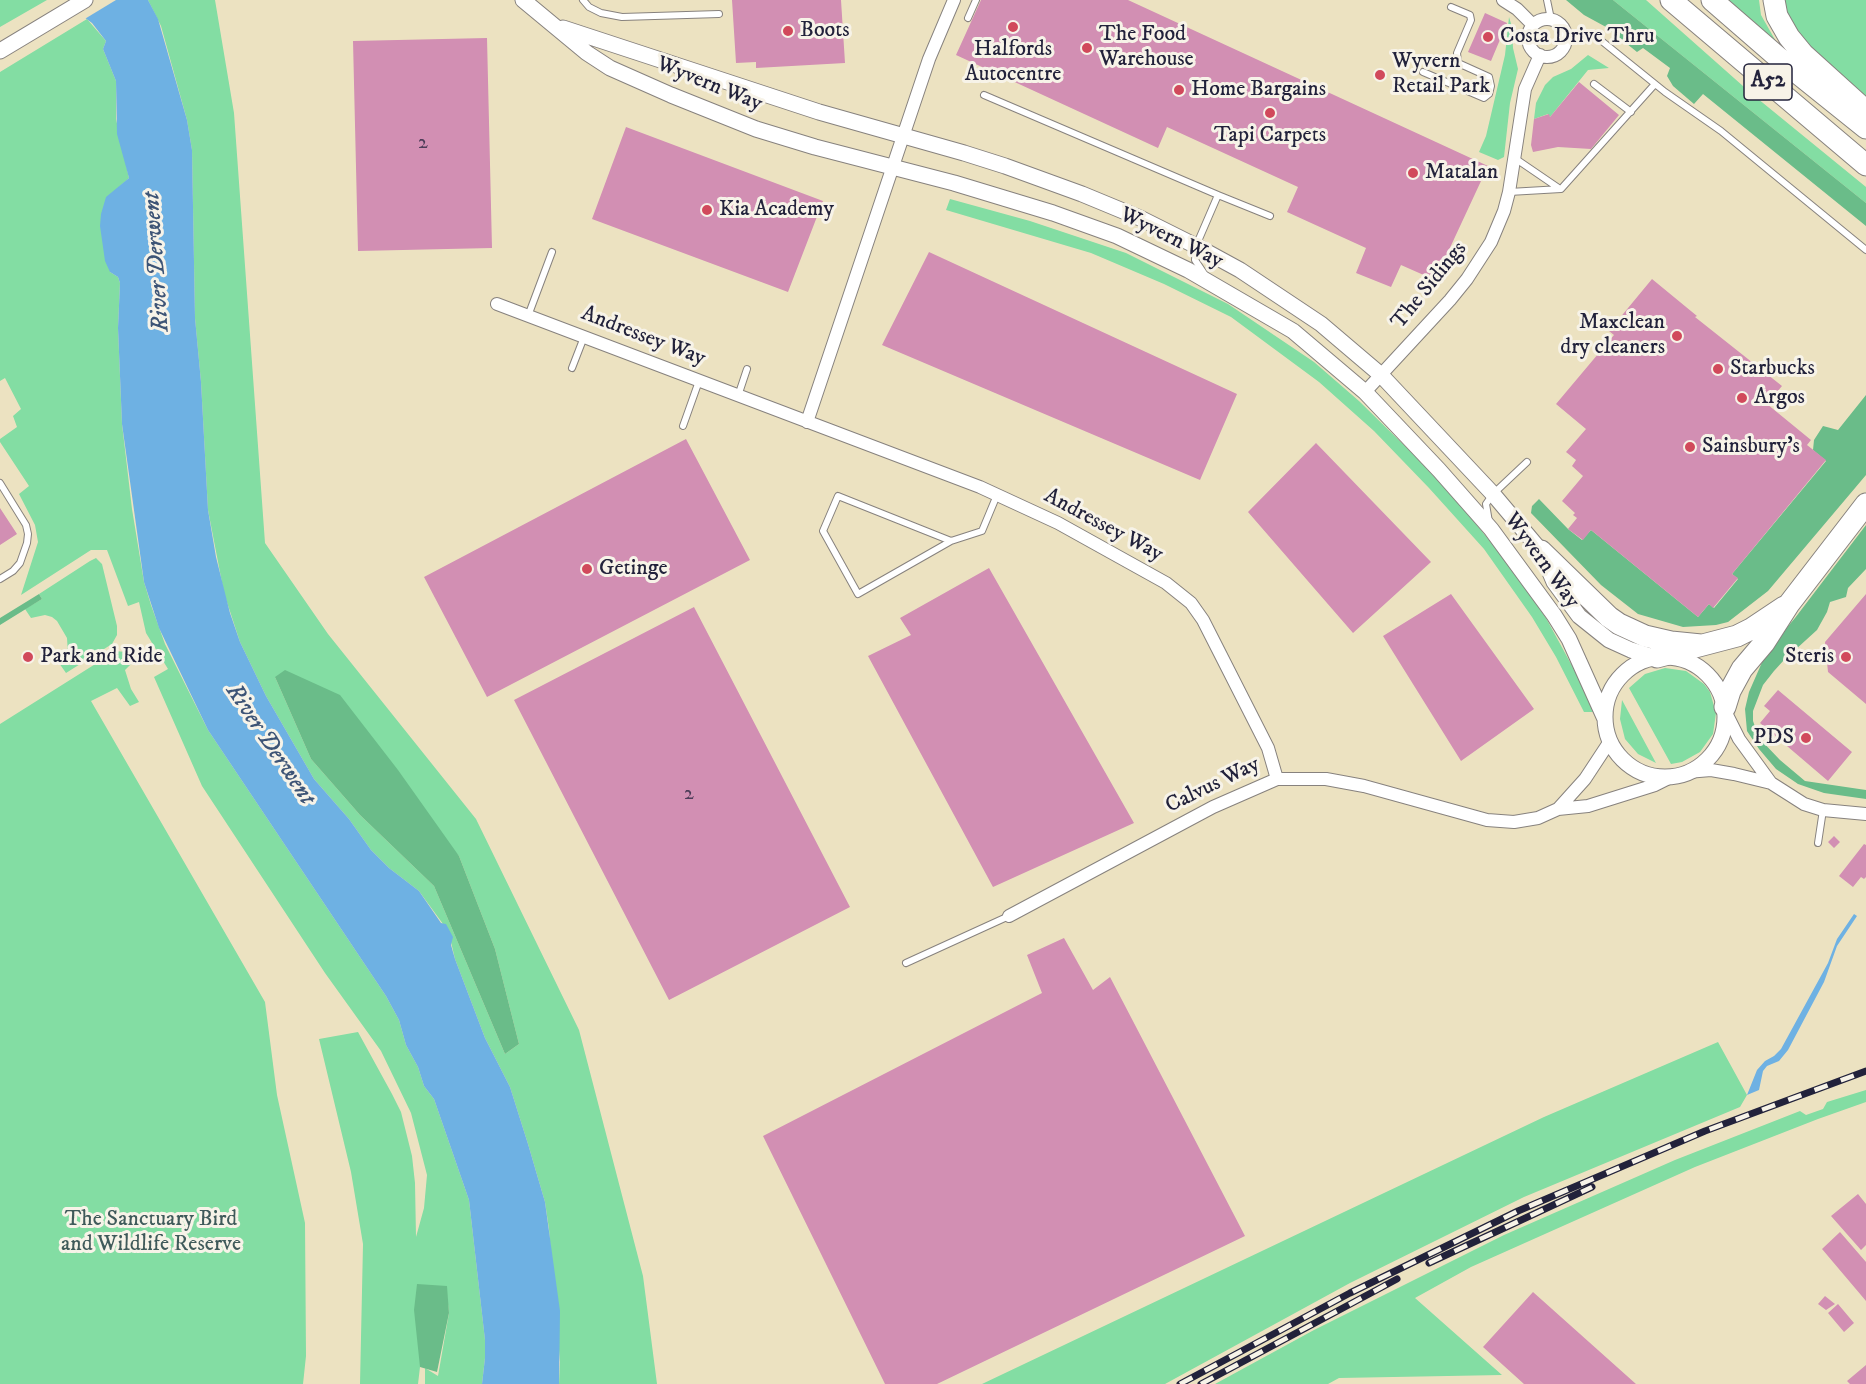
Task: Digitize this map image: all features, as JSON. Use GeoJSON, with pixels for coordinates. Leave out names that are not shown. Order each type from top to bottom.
{"type":"FeatureCollection","features":[{"type":"Feature","properties":{"kind":"highway","name":"A52"},"geometry":{"type":"LineString","coordinates":[[1671,0],[1866,165]]}},
{"type":"Feature","properties":{"kind":"highway","name":"A52"},"geometry":{"type":"LineString","coordinates":[[1712,0],[1780,59],[1866,128]]}},
{"type":"Feature","properties":{"kind":"highway"},"geometry":{"type":"LineString","coordinates":[[1774,0],[1778,16],[1789,37],[1803,54],[1866,111]]}},
{"type":"Feature","properties":{"kind":"highway"},"geometry":{"type":"LineString","coordinates":[[1725,709],[1736,678],[1777,625],[1789,604],[1866,504]]}},
{"type":"Feature","properties":{"kind":"highway"},"geometry":{"type":"LineString","coordinates":[[1540,551],[1608,618],[1645,636],[1701,645]]}},
{"type":"Feature","properties":{"kind":"highway"},"geometry":{"type":"LineString","coordinates":[[1655,657],[1737,636],[1789,604]]}},
{"type":"Feature","properties":{"kind":"street"},"geometry":{"type":"LineString","coordinates":[[0,51],[85,0]]}},
{"type":"Feature","properties":{"kind":"street","name":"Wyvern Way"},"geometry":{"type":"LineString","coordinates":[[523,0],[587,53],[610,68],[672,95],[756,129],[1053,213],[1117,236],[1188,270],[1293,331],[1365,392],[1491,529],[1542,597],[1569,639],[1605,719]]}},
{"type":"Feature","properties":{"kind":"street"},"geometry":{"type":"LineString","coordinates":[[807,422],[894,167],[928,59],[954,0]]}},
{"type":"Feature","properties":{"kind":"street"},"geometry":{"type":"LineString","coordinates":[[1503,0],[1517,9],[1533,25]]}},
{"type":"Feature","properties":{"kind":"street"},"geometry":{"type":"LineString","coordinates":[[1551,19],[1561,25],[1566,34],[1564,46],[1557,54],[1540,55],[1531,47],[1530,30],[1533,25],[1539,21],[1551,19]]}},
{"type":"Feature","properties":{"kind":"street","name":"Wyvern Way"},"geometry":{"type":"LineString","coordinates":[[555,26],[731,85],[985,159],[1082,194],[1140,218],[1196,246],[1282,296],[1321,324],[1381,375],[1493,494],[1540,551],[1554,582],[1579,616],[1609,640],[1655,657]]}},
{"type":"Feature","properties":{"kind":"street","name":"The Sidings"},"geometry":{"type":"LineString","coordinates":[[1365,392],[1450,300],[1491,242],[1509,192],[1516,159],[1522,102],[1528,79],[1540,55]]}},
{"type":"Feature","properties":{"kind":"street","name":"Andressey Way"},"geometry":{"type":"LineString","coordinates":[[497,304],[997,495],[1068,529],[1166,584],[1191,603],[1203,620],[1268,748],[1277,779]]}},
{"type":"Feature","properties":{"kind":"street"},"geometry":{"type":"LineString","coordinates":[[1771,783],[1739,739],[1717,687],[1696,667],[1655,657],[1631,667],[1617,680],[1608,695],[1605,719],[1610,741],[1621,757],[1636,769],[1647,774],[1680,774],[1711,770],[1771,783],[1804,804],[1823,810],[1866,814]]}},
{"type":"Feature","properties":{"kind":"street"},"geometry":{"type":"LineString","coordinates":[[1680,774],[1699,765],[1719,744],[1723,733],[1725,709]]}},
{"type":"Feature","properties":{"kind":"street"},"geometry":{"type":"LineString","coordinates":[[1558,809],[1585,779],[1610,741]]}},
{"type":"Feature","properties":{"kind":"street","name":"Calvus Way"},"geometry":{"type":"LineString","coordinates":[[1009,916],[1214,807],[1277,779],[1326,778],[1364,786],[1487,820],[1514,822],[1538,818],[1558,809],[1599,803],[1655,785],[1680,774]]}},
{"type":"Feature","properties":{"kind":"lane"},"geometry":{"type":"LineString","coordinates":[[584,0],[590,7],[601,13],[622,17],[719,14]]}},
{"type":"Feature","properties":{"kind":"lane"},"geometry":{"type":"LineString","coordinates":[[968,18],[976,0]]}},
{"type":"Feature","properties":{"kind":"lane"},"geometry":{"type":"LineString","coordinates":[[1547,0],[1551,19]]}},
{"type":"Feature","properties":{"kind":"lane"},"geometry":{"type":"LineString","coordinates":[[1423,72],[1484,98],[1489,94],[1491,86],[1489,77],[1458,63],[1457,53],[1471,20],[1470,15],[1451,7]]}},
{"type":"Feature","properties":{"kind":"lane"},"geometry":{"type":"LineString","coordinates":[[1566,34],[1583,34],[1598,38],[1655,84],[1721,131],[1866,250]]}},
{"type":"Feature","properties":{"kind":"lane"},"geometry":{"type":"LineString","coordinates":[[1594,84],[1631,112]]}},
{"type":"Feature","properties":{"kind":"lane"},"geometry":{"type":"LineString","coordinates":[[1509,192],[1561,189],[1655,84]]}},
{"type":"Feature","properties":{"kind":"lane"},"geometry":{"type":"LineString","coordinates":[[984,95],[1270,216]]}},
{"type":"Feature","properties":{"kind":"lane"},"geometry":{"type":"LineString","coordinates":[[1516,159],[1561,189]]}},
{"type":"Feature","properties":{"kind":"lane"},"geometry":{"type":"LineString","coordinates":[[1210,283],[1195,261],[1196,246],[1218,195]]}},
{"type":"Feature","properties":{"kind":"lane"},"geometry":{"type":"LineString","coordinates":[[528,316],[552,252]]}},
{"type":"Feature","properties":{"kind":"lane"},"geometry":{"type":"LineString","coordinates":[[572,368],[584,337]]}},
{"type":"Feature","properties":{"kind":"lane"},"geometry":{"type":"LineString","coordinates":[[738,396],[747,369]]}},
{"type":"Feature","properties":{"kind":"lane"},"geometry":{"type":"LineString","coordinates":[[683,426],[699,381]]}},
{"type":"Feature","properties":{"kind":"lane"},"geometry":{"type":"LineString","coordinates":[[1491,529],[1486,504],[1493,494],[1527,462]]}},
{"type":"Feature","properties":{"kind":"lane"},"geometry":{"type":"LineString","coordinates":[[0,483],[26,525],[28,534],[20,563],[0,579]]}},
{"type":"Feature","properties":{"kind":"lane"},"geometry":{"type":"LineString","coordinates":[[951,541],[838,496],[824,531],[858,594],[951,541],[982,531],[997,495]]}},
{"type":"Feature","properties":{"kind":"lane"},"geometry":{"type":"LineString","coordinates":[[1818,843],[1823,810]]}},
{"type":"Feature","properties":{"kind":"lane"},"geometry":{"type":"LineString","coordinates":[[906,963],[1009,916]]}},
{"type":"Feature","properties":{"kind":"green space"},"geometry":{"type":"Polygon","coordinates":[[[0,0],[47,0],[0,27],[0,0]]]}},
{"type":"Feature","properties":{"kind":"green space"},"geometry":{"type":"Polygon","coordinates":[[[148,0],[215,0],[234,113],[265,543],[328,634],[476,819],[579,1030],[643,1276],[657,1384],[559,1384],[560,1362],[545,1202],[510,1087],[485,1038],[455,959],[451,942],[443,924],[419,891],[389,868],[371,850],[349,819],[314,779],[266,696],[240,642],[224,593],[208,510],[195,318],[192,150],[187,120],[161,26],[148,0]],[[275,677],[311,759],[360,815],[434,886],[505,1054],[519,1044],[495,949],[459,856],[275,677]]]}},
{"type":"Feature","properties":{"kind":"green space"},"geometry":{"type":"Polygon","coordinates":[[[1566,0],[1613,0],[1866,203],[1866,226],[1703,94],[1694,104],[1673,86],[1667,76],[1670,68],[1643,48],[1637,52],[1606,27],[1584,15],[1566,0]]]}},
{"type":"Feature","properties":{"kind":"green space"},"geometry":{"type":"Polygon","coordinates":[[[1613,0],[1646,0],[1752,94],[1866,187],[1866,203],[1613,0]]]}},
{"type":"Feature","properties":{"kind":"green space"},"geometry":{"type":"Polygon","coordinates":[[[1726,0],[1759,0],[1761,15],[1778,45],[1726,0]]]}},
{"type":"Feature","properties":{"kind":"green space"},"geometry":{"type":"Polygon","coordinates":[[[1780,0],[1866,0],[1866,103],[1808,51],[1780,0]]]}},
{"type":"Feature","properties":{"kind":"green space"},"geometry":{"type":"Polygon","coordinates":[[[1509,17],[1518,69],[1510,103],[1504,157],[1498,160],[1479,152],[1486,136],[1505,55],[1509,17]]]}},
{"type":"Feature","properties":{"kind":"green space"},"geometry":{"type":"Polygon","coordinates":[[[87,19],[106,41],[103,49],[116,81],[116,119],[129,178],[118,188],[110,272],[118,277],[120,283],[118,328],[122,424],[132,509],[144,582],[165,644],[208,730],[386,996],[399,1020],[406,1045],[418,1067],[424,1086],[434,1099],[469,1200],[485,1340],[482,1384],[425,1384],[425,1368],[438,1376],[449,1313],[446,1286],[420,1367],[418,1384],[360,1384],[363,1244],[351,1172],[319,1039],[358,1032],[401,1112],[412,1156],[416,1237],[424,1208],[427,1175],[411,1113],[381,1051],[325,973],[202,786],[154,677],[168,669],[146,633],[139,602],[128,606],[107,550],[91,550],[21,595],[38,542],[35,525],[19,494],[29,486],[0,442],[0,439],[17,427],[13,416],[21,409],[5,378],[0,381],[0,72],[87,19]]]}},
{"type":"Feature","properties":{"kind":"green space"},"geometry":{"type":"Polygon","coordinates":[[[1588,55],[1609,68],[1588,70],[1550,117],[1548,114],[1534,119],[1536,103],[1545,85],[1553,77],[1571,69],[1588,55]]]}},
{"type":"Feature","properties":{"kind":"green space"},"geometry":{"type":"Polygon","coordinates":[[[950,199],[1030,221],[1126,253],[1228,304],[1314,362],[1359,401],[1412,453],[1459,503],[1506,561],[1546,618],[1583,686],[1594,712],[1584,712],[1556,657],[1532,617],[1484,549],[1374,431],[1319,382],[1231,317],[1164,284],[1091,253],[946,210],[950,199]]]}},
{"type":"Feature","properties":{"kind":"green space"},"geometry":{"type":"Polygon","coordinates":[[[1866,395],[1866,475],[1768,591],[1728,622],[1683,627],[1638,614],[1601,585],[1531,513],[1532,506],[1539,499],[1582,540],[1591,530],[1698,617],[1709,604],[1714,608],[1738,579],[1732,574],[1826,461],[1813,450],[1814,440],[1823,426],[1838,430],[1866,395]]]}},
{"type":"Feature","properties":{"kind":"green space"},"geometry":{"type":"Polygon","coordinates":[[[1866,525],[1866,569],[1848,588],[1846,597],[1830,602],[1817,630],[1784,660],[1763,685],[1753,711],[1753,721],[1759,738],[1805,781],[1866,790],[1866,799],[1824,793],[1798,784],[1776,769],[1747,731],[1745,709],[1749,692],[1767,651],[1866,525]]]}},
{"type":"Feature","properties":{"kind":"green space"},"geometry":{"type":"Polygon","coordinates":[[[96,558],[102,564],[117,626],[117,635],[112,644],[66,673],[59,663],[68,654],[67,638],[57,621],[45,615],[31,618],[25,609],[42,599],[39,594],[96,558]]]}},
{"type":"Feature","properties":{"kind":"green space"},"geometry":{"type":"Polygon","coordinates":[[[39,594],[42,599],[0,625],[0,618],[39,594]]]}},
{"type":"Feature","properties":{"kind":"green space","name":"The Sanctuary Bird and Wildlife Reserve"},"geometry":{"type":"Polygon","coordinates":[[[116,651],[125,652],[131,664],[125,670],[131,689],[139,702],[130,706],[117,688],[91,701],[265,1002],[277,1095],[305,1223],[306,1356],[303,1384],[0,1384],[0,724],[116,651]]]}},
{"type":"Feature","properties":{"kind":"green space"},"geometry":{"type":"Polygon","coordinates":[[[1665,668],[1686,671],[1704,684],[1710,692],[1716,713],[1713,734],[1700,752],[1682,762],[1671,764],[1629,688],[1645,674],[1665,668]]]}},
{"type":"Feature","properties":{"kind":"green space"},"geometry":{"type":"Polygon","coordinates":[[[285,670],[340,695],[398,770],[459,856],[495,949],[519,1044],[505,1054],[434,886],[360,815],[311,759],[275,677],[285,670]]]}},
{"type":"Feature","properties":{"kind":"green space"},"geometry":{"type":"Polygon","coordinates":[[[1622,700],[1656,763],[1638,754],[1625,739],[1620,719],[1622,700]]]}},
{"type":"Feature","properties":{"kind":"green space"},"geometry":{"type":"Polygon","coordinates":[[[1718,1042],[1747,1095],[1740,1107],[1524,1197],[1350,1283],[1165,1384],[982,1384],[1544,1117],[1718,1042]]]}},
{"type":"Feature","properties":{"kind":"green space"},"geometry":{"type":"Polygon","coordinates":[[[1866,1090],[1866,1102],[1695,1167],[1471,1267],[1415,1298],[1502,1375],[1339,1378],[1328,1384],[1215,1384],[1314,1330],[1504,1235],[1675,1160],[1800,1111],[1806,1115],[1823,1109],[1827,1102],[1866,1090]]]}},
{"type":"Feature","properties":{"kind":"green space"},"geometry":{"type":"Polygon","coordinates":[[[417,1284],[447,1286],[449,1313],[437,1372],[420,1367],[414,1310],[417,1284]]]}},
{"type":"Feature","properties":{"kind":"water","name":"River Derwent"},"geometry":{"type":"Polygon","coordinates":[[[61,0],[148,0],[158,19],[187,120],[192,150],[195,318],[208,510],[216,557],[230,613],[240,642],[266,696],[314,779],[349,819],[371,850],[389,868],[419,891],[441,923],[446,924],[453,937],[451,945],[455,959],[485,1038],[510,1087],[545,1202],[560,1311],[559,1384],[482,1384],[485,1340],[469,1200],[434,1099],[424,1086],[418,1067],[406,1045],[399,1020],[386,996],[208,730],[159,628],[144,582],[122,424],[118,328],[120,283],[118,277],[110,272],[105,261],[100,226],[106,197],[129,178],[117,134],[116,81],[103,49],[106,41],[92,23],[61,0]]]}},
{"type":"Feature","properties":{"kind":"water"},"geometry":{"type":"Polygon","coordinates":[[[1854,914],[1857,916],[1837,946],[1824,982],[1788,1050],[1779,1061],[1767,1066],[1763,1071],[1759,1090],[1747,1095],[1757,1070],[1781,1049],[1828,963],[1837,939],[1854,914]]]}},
{"type":"Feature","properties":{"kind":"pier"},"geometry":{"type":"Polygon","coordinates":[[[58,0],[116,0],[83,20],[58,0]]]}},
{"type":"Feature","properties":{"kind":"building","name":"Boots"},"geometry":{"type":"Polygon","coordinates":[[[732,0],[841,0],[845,63],[756,68],[756,62],[736,63],[732,0]]]}},
{"type":"Feature","properties":{"kind":"building"},"geometry":{"type":"Polygon","coordinates":[[[981,0],[1128,0],[1488,166],[1435,280],[1401,265],[1391,287],[1356,273],[1366,248],[1287,212],[1298,187],[1167,127],[1158,148],[956,55],[981,0]]]}},
{"type":"Feature","properties":{"kind":"building","name":"Costa Drive Thru"},"geometry":{"type":"Polygon","coordinates":[[[1485,13],[1507,23],[1491,61],[1468,52],[1485,13]]]}},
{"type":"Feature","properties":{"kind":"building"},"geometry":{"type":"Polygon","coordinates":[[[487,38],[492,248],[358,251],[353,41],[487,38]]]}},
{"type":"Feature","properties":{"kind":"building"},"geometry":{"type":"Polygon","coordinates":[[[1579,82],[1619,115],[1591,149],[1558,147],[1533,152],[1531,145],[1534,119],[1549,114],[1550,117],[1579,82]]]}},
{"type":"Feature","properties":{"kind":"building","name":"Kia Academy"},"geometry":{"type":"Polygon","coordinates":[[[626,127],[823,201],[788,292],[592,219],[626,127]]]}},
{"type":"Feature","properties":{"kind":"building"},"geometry":{"type":"Polygon","coordinates":[[[929,252],[1237,394],[1200,480],[882,345],[929,252]]]}},
{"type":"Feature","properties":{"kind":"building","name":"Sainsbury's"},"geometry":{"type":"Polygon","coordinates":[[[1652,279],[1697,316],[1695,317],[1782,386],[1767,404],[1811,440],[1807,445],[1826,460],[1732,574],[1738,578],[1713,608],[1709,604],[1698,617],[1591,530],[1583,540],[1568,529],[1577,518],[1573,515],[1575,513],[1562,501],[1583,476],[1572,466],[1576,460],[1566,452],[1586,429],[1556,404],[1614,335],[1609,331],[1652,279]]]}},
{"type":"Feature","properties":{"kind":"building","name":"Getinge"},"geometry":{"type":"Polygon","coordinates":[[[686,439],[750,560],[487,697],[424,577],[686,439]]]}},
{"type":"Feature","properties":{"kind":"building"},"geometry":{"type":"Polygon","coordinates":[[[1316,443],[1431,562],[1353,633],[1248,512],[1316,443]]]}},
{"type":"Feature","properties":{"kind":"building"},"geometry":{"type":"Polygon","coordinates":[[[0,508],[17,534],[0,545],[0,508]]]}},
{"type":"Feature","properties":{"kind":"building"},"geometry":{"type":"Polygon","coordinates":[[[989,568],[1134,823],[993,887],[868,656],[911,635],[900,618],[989,568]]]}},
{"type":"Feature","properties":{"kind":"building"},"geometry":{"type":"Polygon","coordinates":[[[1451,594],[1534,709],[1461,761],[1383,636],[1451,594]]]}},
{"type":"Feature","properties":{"kind":"building","name":"Steris"},"geometry":{"type":"Polygon","coordinates":[[[1866,594],[1866,704],[1828,672],[1825,642],[1866,594]]]}},
{"type":"Feature","properties":{"kind":"building"},"geometry":{"type":"Polygon","coordinates":[[[694,607],[850,907],[669,1000],[514,700],[694,607]]]}},
{"type":"Feature","properties":{"kind":"building","name":"PDS"},"geometry":{"type":"Polygon","coordinates":[[[1778,690],[1852,752],[1828,781],[1760,723],[1770,711],[1764,706],[1778,690]]]}},
{"type":"Feature","properties":{"kind":"building"},"geometry":{"type":"Polygon","coordinates":[[[1834,836],[1840,842],[1834,848],[1828,842],[1834,836]]]}},
{"type":"Feature","properties":{"kind":"building"},"geometry":{"type":"Polygon","coordinates":[[[1864,844],[1866,845],[1866,877],[1864,879],[1861,877],[1853,887],[1839,876],[1864,844]]]}},
{"type":"Feature","properties":{"kind":"building"},"geometry":{"type":"Polygon","coordinates":[[[1064,938],[1093,990],[1110,977],[1245,1236],[937,1384],[885,1384],[763,1136],[1042,993],[1027,955],[1064,938]]]}},
{"type":"Feature","properties":{"kind":"building"},"geometry":{"type":"Polygon","coordinates":[[[1858,1194],[1866,1204],[1866,1245],[1861,1250],[1831,1216],[1858,1194]]]}},
{"type":"Feature","properties":{"kind":"building"},"geometry":{"type":"Polygon","coordinates":[[[1840,1232],[1866,1262],[1866,1301],[1822,1249],[1840,1232]]]}},
{"type":"Feature","properties":{"kind":"building"},"geometry":{"type":"Polygon","coordinates":[[[1533,1292],[1636,1384],[1524,1384],[1483,1347],[1533,1292]]]}},
{"type":"Feature","properties":{"kind":"building"},"geometry":{"type":"Polygon","coordinates":[[[1825,1296],[1835,1304],[1826,1310],[1818,1304],[1825,1296]]]}},
{"type":"Feature","properties":{"kind":"building"},"geometry":{"type":"Polygon","coordinates":[[[1838,1304],[1854,1323],[1844,1332],[1828,1313],[1838,1304]]]}},
{"type":"Feature","properties":{"kind":"building"},"geometry":{"type":"Polygon","coordinates":[[[1866,1365],[1866,1384],[1850,1384],[1847,1381],[1866,1365]]]}},
{"type":"Feature","properties":{"kind":"railway"},"geometry":{"type":"LineString","coordinates":[[1180,1384],[1350,1293],[1518,1211],[1705,1131],[1866,1071]]}},
{"type":"Feature","properties":{"kind":"railway"},"geometry":{"type":"LineString","coordinates":[[1429,1263],[1592,1187]]}},
{"type":"Feature","properties":{"kind":"railway"},"geometry":{"type":"LineString","coordinates":[[1201,1384],[1397,1279]]}},
{"type":"Feature","properties":{"kind":"place","name":"Halfords Autocentre"},"geometry":{"type":"Point","coordinates":[1013,27]}},
{"type":"Feature","properties":{"kind":"place","name":"Boots"},"geometry":{"type":"Point","coordinates":[788,31]}},
{"type":"Feature","properties":{"kind":"place","name":"Costa Drive Thru"},"geometry":{"type":"Point","coordinates":[1488,37]}},
{"type":"Feature","properties":{"kind":"place","name":"The Food Warehouse"},"geometry":{"type":"Point","coordinates":[1087,48]}},
{"type":"Feature","properties":{"kind":"place","name":"Wyvern Retail Park"},"geometry":{"type":"Point","coordinates":[1380,75]}},
{"type":"Feature","properties":{"kind":"place","name":"Home Bargains"},"geometry":{"type":"Point","coordinates":[1179,90]}},
{"type":"Feature","properties":{"kind":"place","name":"Tapi Carpets"},"geometry":{"type":"Point","coordinates":[1270,113]}},
{"type":"Feature","properties":{"kind":"place","name":"Matalan"},"geometry":{"type":"Point","coordinates":[1413,173]}},
{"type":"Feature","properties":{"kind":"place","name":"Kia Academy"},"geometry":{"type":"Point","coordinates":[707,210]}},
{"type":"Feature","properties":{"kind":"place","name":"Maxclean dry cleaners"},"geometry":{"type":"Point","coordinates":[1677,336]}},
{"type":"Feature","properties":{"kind":"place","name":"Starbucks"},"geometry":{"type":"Point","coordinates":[1718,369]}},
{"type":"Feature","properties":{"kind":"place","name":"Argos"},"geometry":{"type":"Point","coordinates":[1742,398]}},
{"type":"Feature","properties":{"kind":"place","name":"Sainsbury's"},"geometry":{"type":"Point","coordinates":[1690,447]}},
{"type":"Feature","properties":{"kind":"place","name":"Getinge"},"geometry":{"type":"Point","coordinates":[587,569]}},
{"type":"Feature","properties":{"kind":"place","name":"Park and Ride"},"geometry":{"type":"Point","coordinates":[28,657]}},
{"type":"Feature","properties":{"kind":"place","name":"Steris"},"geometry":{"type":"Point","coordinates":[1846,657]}},
{"type":"Feature","properties":{"kind":"place","name":"PDS"},"geometry":{"type":"Point","coordinates":[1806,738]}}]}
